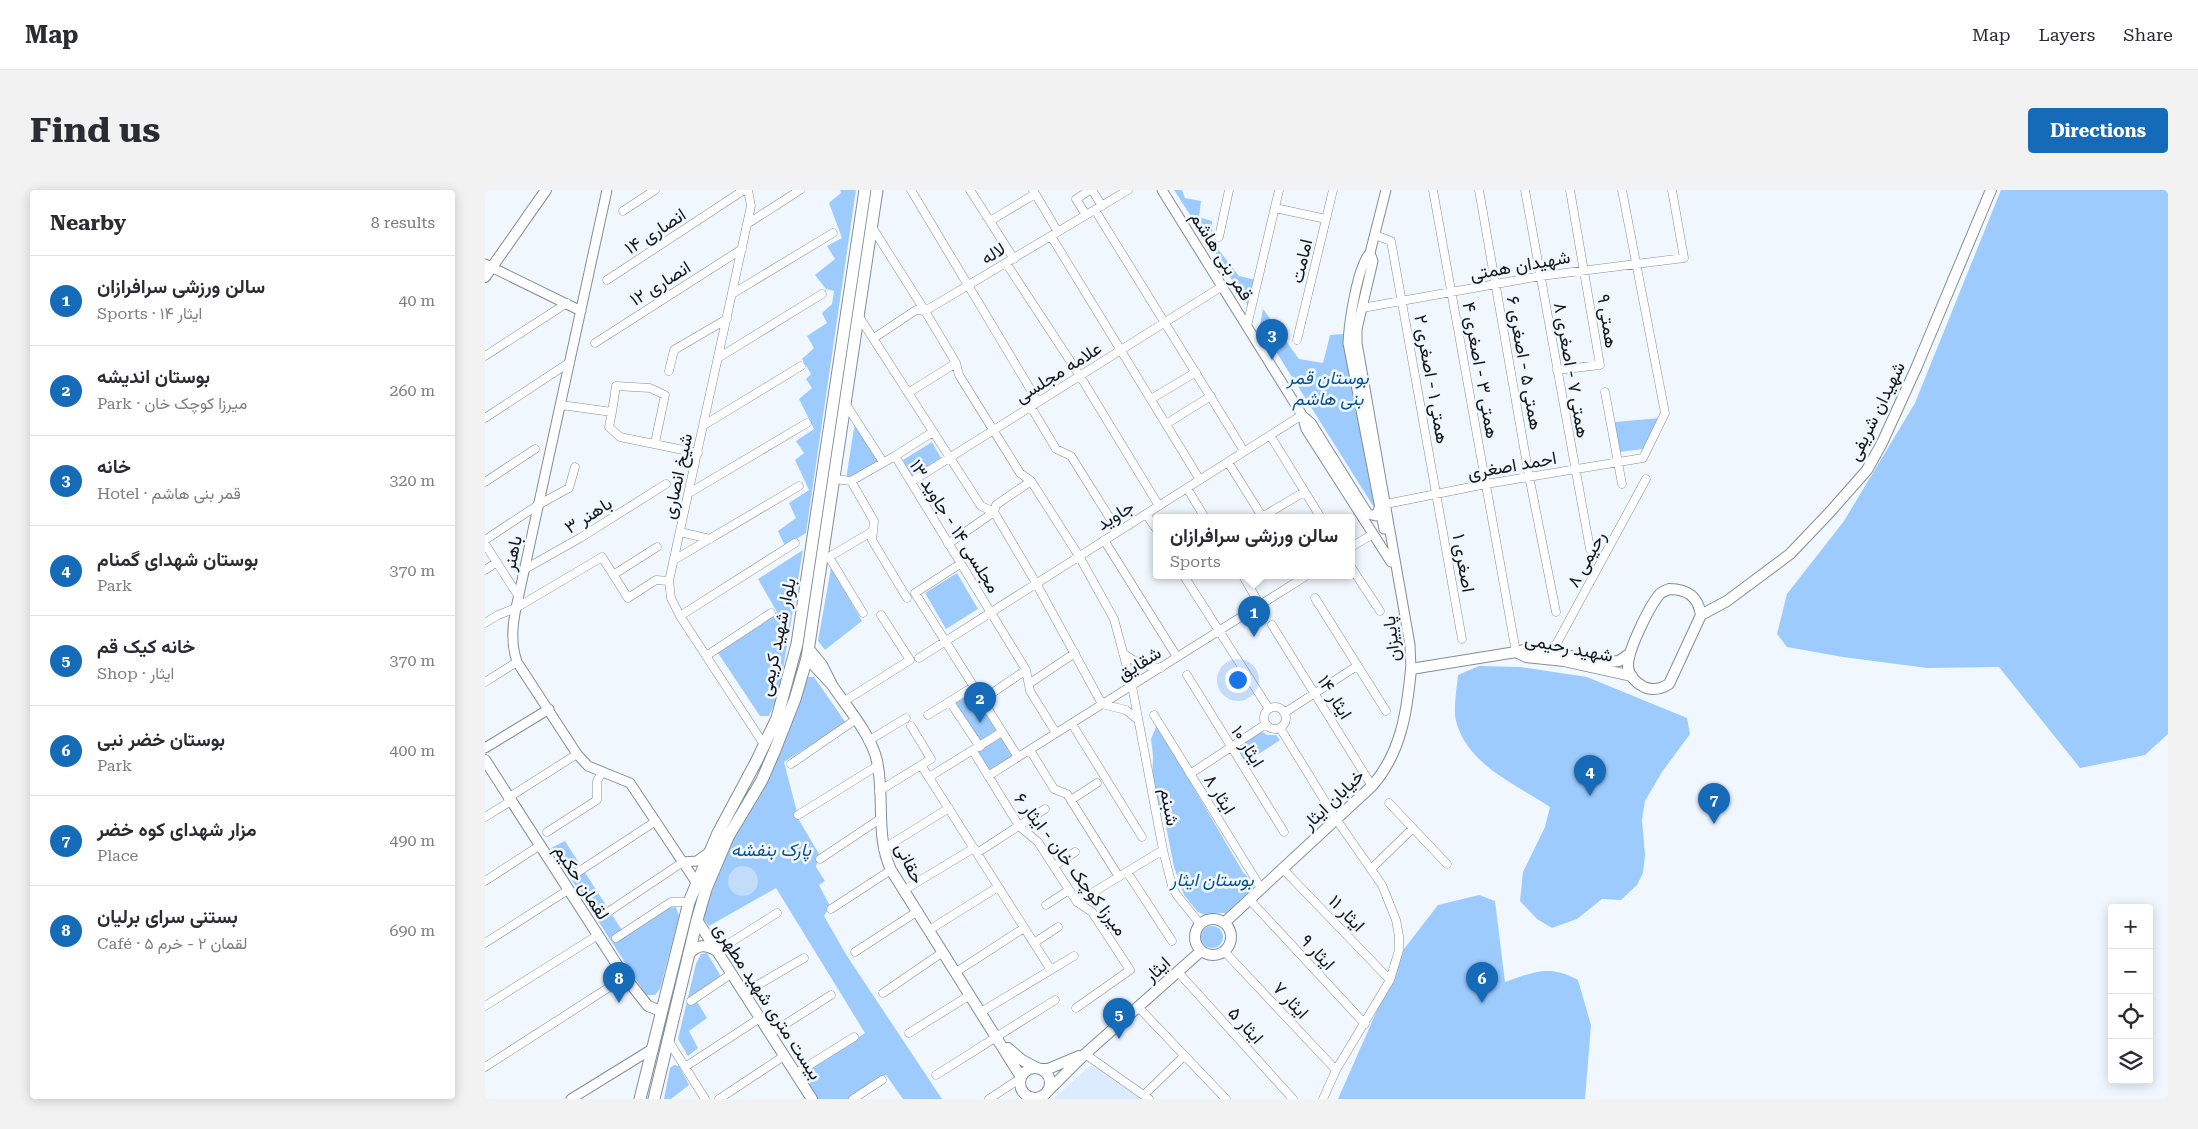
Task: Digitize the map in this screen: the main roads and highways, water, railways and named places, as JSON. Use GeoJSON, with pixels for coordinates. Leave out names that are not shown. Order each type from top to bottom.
{"type":"FeatureCollection","features":[{"type":"Feature","properties":{"kind":"main road"},"geometry":{"type":"LineString","coordinates":[[485,277],[488,266],[546,190]]}},
{"type":"Feature","properties":{"kind":"main road","name":"بلوار شهید کریمی"},"geometry":{"type":"LineString","coordinates":[[640,1099],[689,902],[708,853],[765,746],[777,718],[796,649],[865,190]]}},
{"type":"Feature","properties":{"kind":"main road","name":"بلوار شهید کریمی"},"geometry":{"type":"LineString","coordinates":[[654,1099],[688,954],[706,889],[728,837],[761,780],[775,750],[795,699],[808,654],[825,557],[834,479],[877,190]]}},
{"type":"Feature","properties":{"kind":"main road","name":"شهیدان شریفی"},"geometry":{"type":"LineString","coordinates":[[1701,615],[1727,601],[1789,554],[1825,518],[1867,470],[1882,443],[1917,366],[1991,190]]}},
{"type":"Feature","properties":{"kind":"main road"},"geometry":{"type":"LineString","coordinates":[[1669,589],[1678,589],[1693,597],[1699,603],[1701,615],[1669,684],[1661,689],[1648,689],[1638,684],[1627,664],[1629,654],[1660,594],[1669,589]]}},
{"type":"Feature","properties":{"kind":"main road"},"geometry":{"type":"LineString","coordinates":[[796,649],[808,654]]}},
{"type":"Feature","properties":{"kind":"main road"},"geometry":{"type":"LineString","coordinates":[[1516,652],[1527,649],[1607,662],[1619,661],[1629,654]]}},
{"type":"Feature","properties":{"kind":"main road","name":"شهید رحیمی"},"geometry":{"type":"LineString","coordinates":[[1411,669],[1516,652],[1526,656],[1580,664],[1632,676]]}},
{"type":"Feature","properties":{"kind":"main road","name":"حقانی"},"geometry":{"type":"LineString","coordinates":[[808,654],[832,685],[868,741],[877,766],[883,849],[891,870],[998,1038]]}},
{"type":"Feature","properties":{"kind":"main road","name":"خیابان ایثار"},"geometry":{"type":"LineString","coordinates":[[1224,923],[1372,786],[1392,758],[1401,734],[1406,714],[1411,669]]}},
{"type":"Feature","properties":{"kind":"main road","name":"لقمان حکیم"},"geometry":{"type":"LineString","coordinates":[[485,760],[625,978],[648,1006],[661,1011]]}},
{"type":"Feature","properties":{"kind":"main road"},"geometry":{"type":"LineString","coordinates":[[1209,919],[1224,923],[1231,937],[1224,950],[1210,955],[1201,951],[1197,946],[1195,935],[1200,924],[1209,919]]}},
{"type":"Feature","properties":{"kind":"main road","name":"بیست متری شهید مطهری"},"geometry":{"type":"LineString","coordinates":[[697,920],[809,1098]]}},
{"type":"Feature","properties":{"kind":"main road"},"geometry":{"type":"LineString","coordinates":[[688,954],[700,945],[717,952]]}},
{"type":"Feature","properties":{"kind":"main road","name":"ایثار"},"geometry":{"type":"LineString","coordinates":[[1042,1096],[1085,1054],[1201,951]]}},
{"type":"Feature","properties":{"kind":"main road"},"geometry":{"type":"LineString","coordinates":[[998,1038],[1022,1060],[1045,1072],[1049,1078],[1049,1086],[1042,1096],[1028,1098],[1022,1090],[1021,1078],[998,1038]]}},
{"type":"Feature","properties":{"kind":"main road"},"geometry":{"type":"LineString","coordinates":[[1021,1078],[1029,1070],[1048,1069],[1085,1054]]}},
{"type":"Feature","properties":{"kind":"place","name":"خانه"},"geometry":{"type":"Point","coordinates":[1272,360]}},
{"type":"Feature","properties":{"kind":"place","name":"سالن ورزشی سرافرازان"},"geometry":{"type":"Point","coordinates":[1254,637]}},
{"type":"Feature","properties":{"kind":"place","name":"بوستان اندیشه"},"geometry":{"type":"Point","coordinates":[980,723]}},
{"type":"Feature","properties":{"kind":"place","name":"بوستان شهدای گمنام"},"geometry":{"type":"Point","coordinates":[1590,796]}},
{"type":"Feature","properties":{"kind":"place","name":"مزار شهدای کوه خضر"},"geometry":{"type":"Point","coordinates":[1714,824]}},
{"type":"Feature","properties":{"kind":"place","name":"بستنی سرای برلیان"},"geometry":{"type":"Point","coordinates":[619,1003]}},
{"type":"Feature","properties":{"kind":"place","name":"بوستان خضر نبی"},"geometry":{"type":"Point","coordinates":[1482,1003]}},
{"type":"Feature","properties":{"kind":"place","name":"خانه کیک قم"},"geometry":{"type":"Point","coordinates":[1119,1039]}},
{"type":"Feature","properties":{"kind":"park label","name":"بوستان قمر بنی هاشم"},"geometry":{"type":"Point","coordinates":[1328,387]}},
{"type":"Feature","properties":{"kind":"park label","name":"پارک بنفشه"},"geometry":{"type":"Point","coordinates":[771,849]}},
{"type":"Feature","properties":{"kind":"park label","name":"بوستان ایثار"},"geometry":{"type":"Point","coordinates":[1212,879]}}]}
